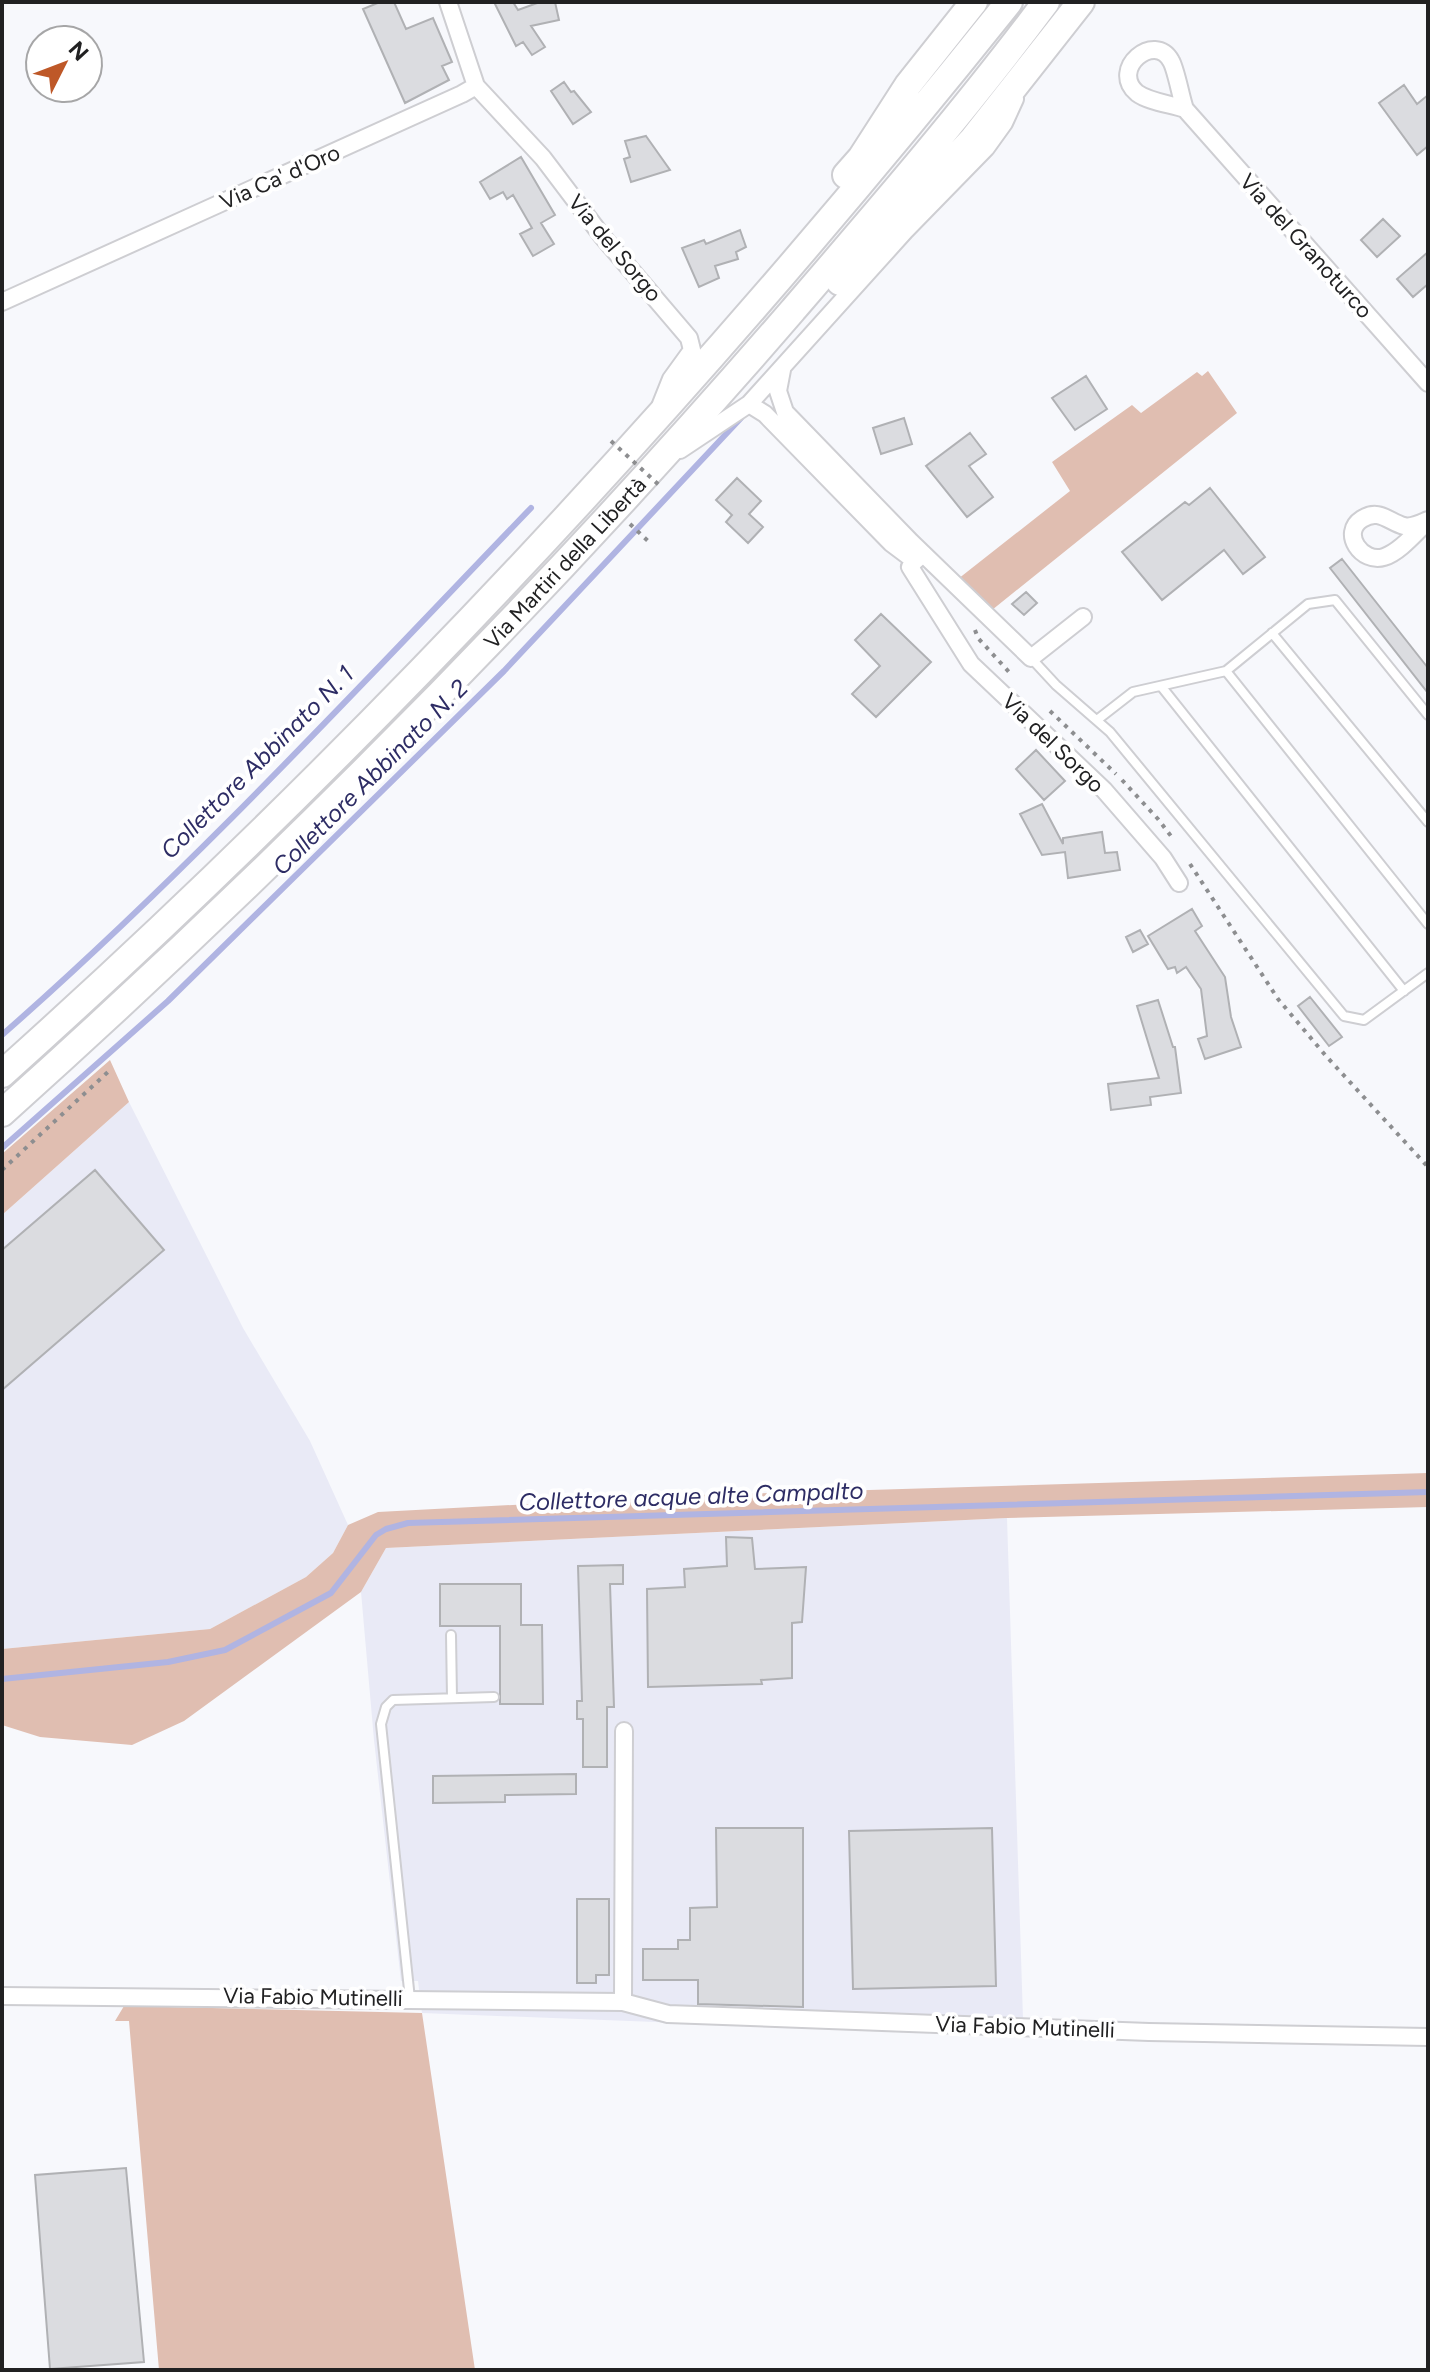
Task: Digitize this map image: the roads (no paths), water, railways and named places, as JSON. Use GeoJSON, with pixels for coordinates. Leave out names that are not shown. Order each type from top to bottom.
{"type":"FeatureCollection","features":[{"type":"Feature","properties":{"kind":"main road"},"geometry":{"type":"LineString","coordinates":[[767,295],[828,196],[861,158],[908,85],[974,2]]}},
{"type":"Feature","properties":{"kind":"main road","name":"Via Martiri della Libertà"},"geometry":{"type":"LineString","coordinates":[[2,1074],[104,983],[424,669],[652,425],[767,295],[853,195],[1009,2]]}},
{"type":"Feature","properties":{"kind":"main road","name":"Via Martiri della Libertà"},"geometry":{"type":"LineString","coordinates":[[2,1113],[124,1004],[280,855],[656,478],[723,390],[857,235],[1046,2]]}},
{"type":"Feature","properties":{"kind":"main road"},"geometry":{"type":"LineString","coordinates":[[723,390],[826,298],[874,242],[973,139],[1081,2]]}},
{"type":"Feature","properties":{"kind":"street"},"geometry":{"type":"LineString","coordinates":[[448,2],[476,86]]}},
{"type":"Feature","properties":{"kind":"street"},"geometry":{"type":"LineString","coordinates":[[656,478],[749,404],[905,231],[986,148],[1004,123],[1028,69]]}},
{"type":"Feature","properties":{"kind":"street","name":"Via del Sorgo"},"geometry":{"type":"LineString","coordinates":[[476,86],[543,158],[602,236],[683,330],[692,350],[671,379],[652,425]]}},
{"type":"Feature","properties":{"kind":"street","name":"Via Ca' d'Oro"},"geometry":{"type":"LineString","coordinates":[[2,302],[476,86]]}},
{"type":"Feature","properties":{"kind":"street","name":"Via del Granoturco"},"geometry":{"type":"LineString","coordinates":[[1185,109],[1428,383]]}},
{"type":"Feature","properties":{"kind":"street","name":"Via del Sorgo"},"geometry":{"type":"LineString","coordinates":[[783,367],[778,391],[785,412],[919,557],[1031,658]]}},
{"type":"Feature","properties":{"kind":"street","name":"Via del Sorgo"},"geometry":{"type":"LineString","coordinates":[[749,404],[765,414],[891,543],[919,557]]}},
{"type":"Feature","properties":{"kind":"street","name":"Via del Sorgo"},"geometry":{"type":"LineString","coordinates":[[919,557],[910,567],[971,664],[1104,790],[1163,858],[1179,883]]}},
{"type":"Feature","properties":{"kind":"street"},"geometry":{"type":"LineString","coordinates":[[1031,658],[1083,617]]}},
{"type":"Feature","properties":{"kind":"street"},"geometry":{"type":"LineString","coordinates":[[623,2002],[624,1731]]}},
{"type":"Feature","properties":{"kind":"street","name":"Via Fabio Mutinelli"},"geometry":{"type":"LineString","coordinates":[[2,1996],[623,2002],[668,2014],[1149,2032],[1428,2037]]}},
{"type":"Feature","properties":{"kind":"lane"},"geometry":{"type":"LineString","coordinates":[[1097,720],[1133,692],[1226,671],[1308,604],[1335,600],[1428,715]]}},
{"type":"Feature","properties":{"kind":"lane"},"geometry":{"type":"LineString","coordinates":[[1272,633],[1428,822]]}},
{"type":"Feature","properties":{"kind":"lane"},"geometry":{"type":"LineString","coordinates":[[1031,658],[1056,685],[1110,732],[1344,1016],[1364,1020],[1428,973]]}},
{"type":"Feature","properties":{"kind":"lane"},"geometry":{"type":"LineString","coordinates":[[1226,671],[1428,924]]}},
{"type":"Feature","properties":{"kind":"lane"},"geometry":{"type":"LineString","coordinates":[[1161,686],[1404,991]]}},
{"type":"Feature","properties":{"kind":"lane"},"geometry":{"type":"LineString","coordinates":[[451,1635],[452,1698]]}},
{"type":"Feature","properties":{"kind":"lane"},"geometry":{"type":"LineString","coordinates":[[410,1999],[381,1724],[386,1707],[393,1700],[494,1697]]}},
{"type":"Feature","properties":{"kind":"waterway","name":"Collettore Abbinato N. 2"},"geometry":{"type":"LineString","coordinates":[[2,1148],[168,1001],[504,671],[741,418]]}},
{"type":"Feature","properties":{"kind":"waterway","name":"Collettore Abbinato N. 1"},"geometry":{"type":"LineString","coordinates":[[2,1035],[206,843],[531,508]]}},
{"type":"Feature","properties":{"kind":"waterway","name":"Collettore acque alte Campalto"},"geometry":{"type":"LineString","coordinates":[[2,1679],[168,1662],[225,1650],[331,1593],[376,1535],[408,1523],[1428,1492]]}}]}
